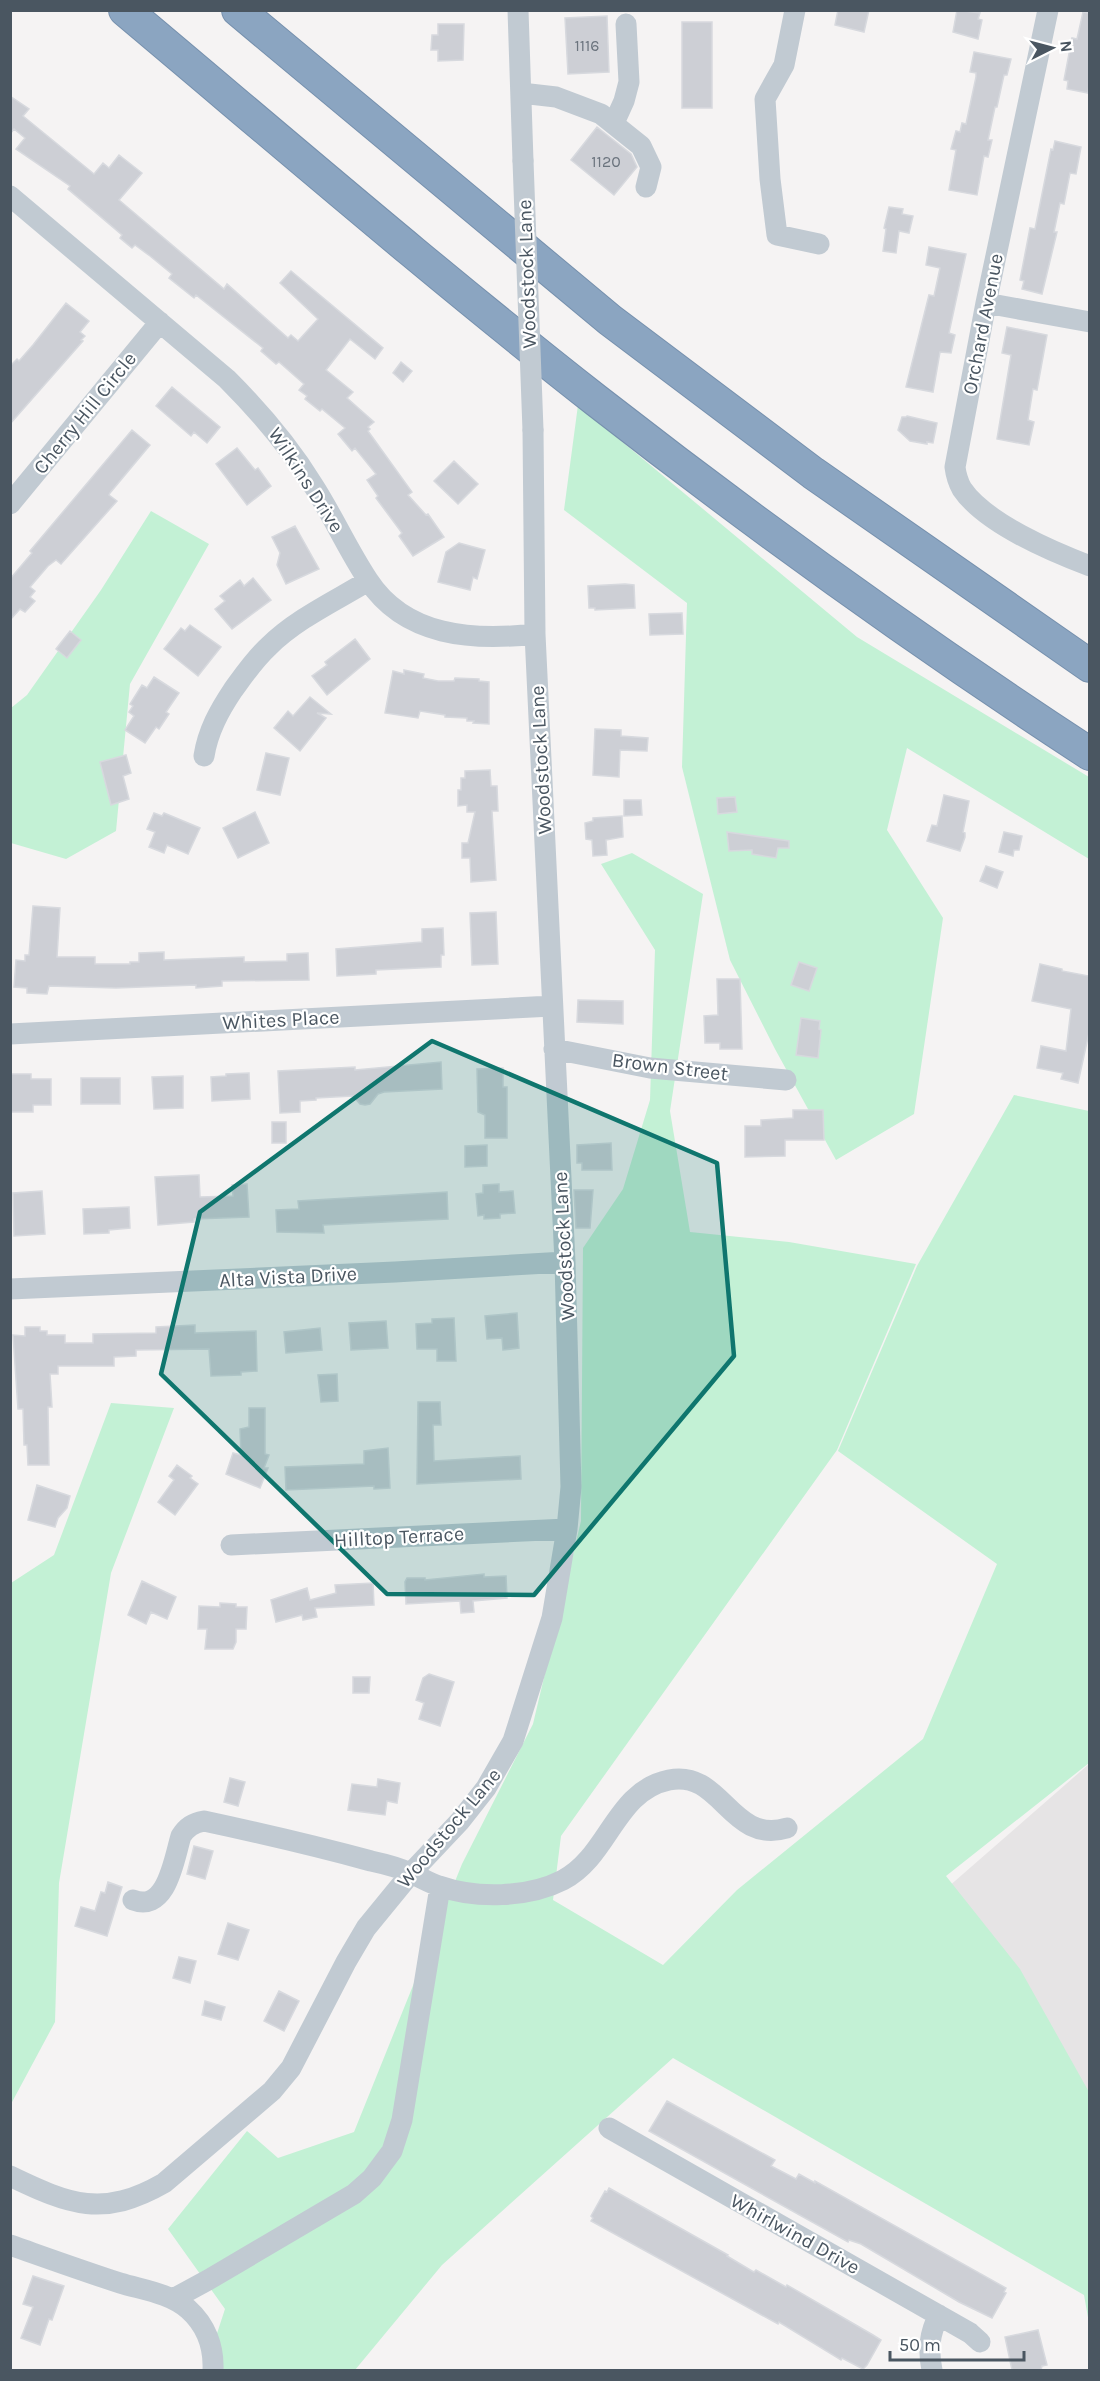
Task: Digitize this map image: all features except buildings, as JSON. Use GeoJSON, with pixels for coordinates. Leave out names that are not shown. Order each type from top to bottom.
{"type":"FeatureCollection","features":[{"type":"Feature","properties":{"kind":"highway"},"geometry":{"type":"LineString","coordinates":[[125,10],[462,292],[594,399],[713,491],[861,599],[1089,754]]}},
{"type":"Feature","properties":{"kind":"highway"},"geometry":{"type":"LineString","coordinates":[[237,10],[610,320],[822,479],[1089,666]]}},
{"type":"Feature","properties":{"kind":"street","name":"Woodstock Lane"},"geometry":{"type":"LineString","coordinates":[[10,2176],[55,2198],[77,2203],[100,2205],[134,2198],[164,2183],[272,2091],[291,2068],[345,1962],[366,1928],[411,1873],[460,1821],[502,1763],[513,1741],[552,1618],[567,1529],[571,1487],[565,1262],[535,634],[532,430],[518,10]]}},
{"type":"Feature","properties":{"kind":"street"},"geometry":{"type":"LineString","coordinates":[[795,10],[784,65],[765,99],[770,178],[777,235],[819,244]]}},
{"type":"Feature","properties":{"kind":"street","name":"Orchard Avenue"},"geometry":{"type":"LineString","coordinates":[[1048,10],[986,303],[955,467],[962,489],[972,500],[1004,524],[1055,552],[1089,566]]}},
{"type":"Feature","properties":{"kind":"street"},"geometry":{"type":"LineString","coordinates":[[614,123],[624,101],[629,82],[626,24]]}},
{"type":"Feature","properties":{"kind":"street"},"geometry":{"type":"LineString","coordinates":[[521,93],[556,97],[602,114],[614,123],[641,146],[651,167],[646,187]]}},
{"type":"Feature","properties":{"kind":"street","name":"Wilkins Drive"},"geometry":{"type":"LineString","coordinates":[[10,196],[227,379],[258,410],[287,445],[314,485],[368,580],[383,599],[400,614],[420,625],[441,632],[471,637],[502,638],[535,634]]}},
{"type":"Feature","properties":{"kind":"street"},"geometry":{"type":"LineString","coordinates":[[986,303],[1089,322]]}},
{"type":"Feature","properties":{"kind":"street","name":"Cherry Hill Circle"},"geometry":{"type":"LineString","coordinates":[[10,504],[160,322]]}},
{"type":"Feature","properties":{"kind":"street"},"geometry":{"type":"LineString","coordinates":[[204,756],[207,735],[253,662],[269,645],[292,627],[368,580]]}},
{"type":"Feature","properties":{"kind":"street","name":"Whites Place"},"geometry":{"type":"LineString","coordinates":[[10,1034],[552,1006]]}},
{"type":"Feature","properties":{"kind":"street","name":"Brown Street"},"geometry":{"type":"LineString","coordinates":[[554,1049],[650,1068],[786,1080]]}},
{"type":"Feature","properties":{"kind":"street","name":"Alta Vista Drive"},"geometry":{"type":"LineString","coordinates":[[10,1289],[384,1273],[565,1262]]}},
{"type":"Feature","properties":{"kind":"street","name":"Hilltop Terrace"},"geometry":{"type":"LineString","coordinates":[[231,1545],[567,1529]]}},
{"type":"Feature","properties":{"kind":"street"},"geometry":{"type":"LineString","coordinates":[[133,1899],[146,1902],[155,1899],[162,1892],[181,1836],[194,1823],[204,1821],[296,1841],[411,1873],[440,1887],[472,1893],[498,1894],[530,1891],[564,1879],[587,1861],[600,1846],[622,1810],[636,1796],[651,1786],[668,1780],[695,1781],[707,1788],[739,1820],[750,1827],[766,1831],[787,1828]]}},
{"type":"Feature","properties":{"kind":"street"},"geometry":{"type":"LineString","coordinates":[[173,2299],[354,2194],[372,2178],[392,2151],[402,2120],[440,1887]]}},
{"type":"Feature","properties":{"kind":"street","name":"Whirlwind Drive"},"geometry":{"type":"LineString","coordinates":[[609,2128],[939,2315],[970,2333],[980,2342]]}},
{"type":"Feature","properties":{"kind":"street"},"geometry":{"type":"LineString","coordinates":[[10,2245],[173,2299],[188,2309],[201,2323],[210,2340],[213,2370]]}},
{"type":"Feature","properties":{"kind":"street"},"geometry":{"type":"LineString","coordinates":[[932,2370],[929,2342],[939,2315]]}},
{"type":"Feature","properties":{"kind":"highlighted area"},"geometry":{"type":"Polygon","coordinates":[[[432,1041],[717,1163],[734,1356],[534,1595],[387,1594],[161,1374],[200,1212],[432,1041]]]}},
{"type":"Feature","properties":{"kind":"shaded area"},"geometry":{"type":"Polygon","coordinates":[[[1089,1764],[1089,2264],[861,1963],[1089,1764]]]}},
{"type":"Feature","properties":{"kind":"green space"},"geometry":{"type":"Polygon","coordinates":[[[578,405],[857,637],[1089,777],[1089,859],[907,748],[887,830],[943,918],[914,1114],[836,1160],[775,1049],[730,960],[682,767],[687,603],[564,510],[578,405]]]}},
{"type":"Feature","properties":{"kind":"green space"},"geometry":{"type":"Polygon","coordinates":[[[151,511],[209,544],[130,684],[116,831],[66,859],[11,843],[11,708],[27,695],[101,590],[151,511]]]}},
{"type":"Feature","properties":{"kind":"green space"},"geometry":{"type":"Polygon","coordinates":[[[632,853],[703,894],[670,1111],[690,1232],[789,1242],[916,1264],[837,1450],[561,1836],[553,1900],[663,1965],[737,1890],[923,1739],[997,1564],[838,1451],[917,1266],[1014,1095],[1089,1111],[1089,1763],[946,1876],[1020,1969],[1089,2092],[1089,2323],[1084,2295],[673,2058],[442,2265],[355,2370],[205,2370],[225,2309],[168,2229],[247,2131],[278,2158],[354,2132],[462,1864],[533,1724],[581,1521],[583,1248],[623,1189],[650,1100],[655,950],[601,864],[632,853]]]}},
{"type":"Feature","properties":{"kind":"green space"},"geometry":{"type":"Polygon","coordinates":[[[111,1403],[174,1408],[111,1573],[59,1883],[55,2022],[11,2104],[11,1583],[54,1555],[111,1403]]]}}]}
